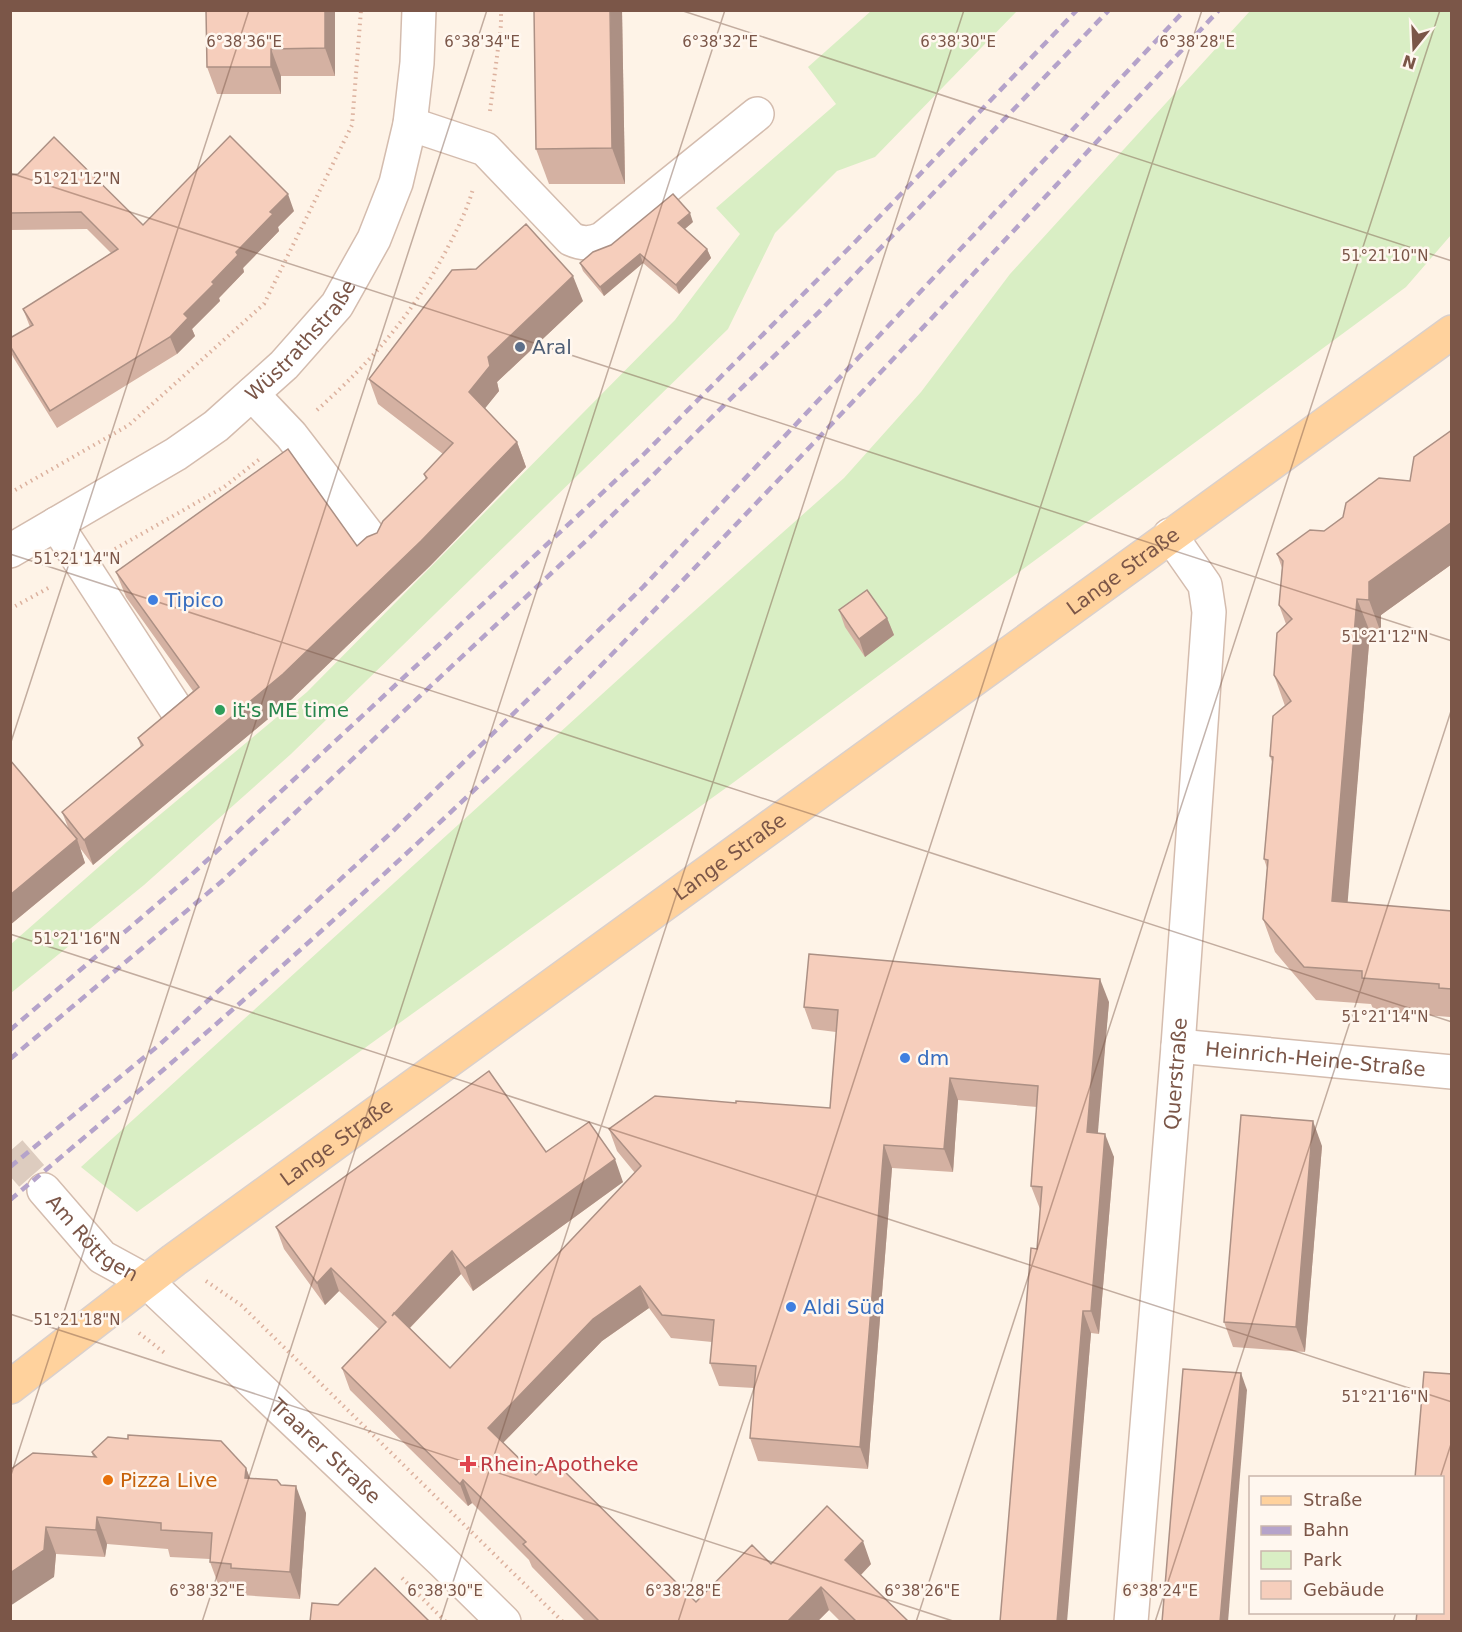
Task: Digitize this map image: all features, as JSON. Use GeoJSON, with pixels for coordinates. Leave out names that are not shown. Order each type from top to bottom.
{"type":"FeatureCollection","features":[{"type":"Feature","properties":{"kind":"main road","name":"Lange Straße"},"geometry":{"type":"LineString","coordinates":[[10,1387],[146,1281],[1452,332]]}},
{"type":"Feature","properties":{"kind":"street","name":"Wüstrathstraße"},"geometry":{"type":"LineString","coordinates":[[10,551],[176,454],[216,426],[284,365],[337,305],[374,239],[396,183],[411,124],[417,63],[418,10]]}},
{"type":"Feature","properties":{"kind":"street"},"geometry":{"type":"LineString","coordinates":[[411,124],[484,149],[571,239],[581,243],[592,243],[602,239],[758,114]]}},
{"type":"Feature","properties":{"kind":"street"},"geometry":{"type":"LineString","coordinates":[[252,394],[291,435],[374,543]]}},
{"type":"Feature","properties":{"kind":"street"},"geometry":{"type":"LineString","coordinates":[[56,524],[176,710]]}},
{"type":"Feature","properties":{"kind":"street","name":"Querstraße"},"geometry":{"type":"LineString","coordinates":[[1131,1622],[1178,1046],[1209,612],[1205,585],[1170,535]]}},
{"type":"Feature","properties":{"kind":"street","name":"Heinrich-Heine-Straße"},"geometry":{"type":"LineString","coordinates":[[1178,1046],[1452,1072]]}},
{"type":"Feature","properties":{"kind":"street","name":"Am Röttgen"},"geometry":{"type":"LineString","coordinates":[[44,1190],[102,1257],[146,1281]]}},
{"type":"Feature","properties":{"kind":"street","name":"Traarer Straße"},"geometry":{"type":"LineString","coordinates":[[146,1281],[504,1622]]}},
{"type":"Feature","properties":{"kind":"path"},"geometry":{"type":"LineString","coordinates":[[10,493],[129,425],[264,304],[352,125],[361,10]]}},
{"type":"Feature","properties":{"kind":"path"},"geometry":{"type":"LineString","coordinates":[[109,1309],[168,1356]]}},
{"type":"Feature","properties":{"kind":"path"},"geometry":{"type":"LineString","coordinates":[[395,1571],[446,1622]]}},
{"type":"Feature","properties":{"kind":"green space"},"geometry":{"type":"Polygon","coordinates":[[[871,11],[1017,11],[875,157],[837,171],[775,233],[728,329],[291,754],[144,885],[11,993],[11,944],[126,843],[307,692],[675,320],[740,234],[716,208],[836,104],[808,67],[871,11]]]}},
{"type":"Feature","properties":{"kind":"green space"},"geometry":{"type":"Polygon","coordinates":[[[1250,11],[1451,11],[1451,235],[1406,287],[730,785],[137,1212],[81,1167],[665,637],[844,478],[921,392],[1010,274],[1250,11]]]}},
{"type":"Feature","properties":{"kind":"building"},"geometry":{"type":"Polygon","coordinates":[[[206,10],[325,10],[325,48],[271,49],[271,67],[207,67],[206,10]]]}},
{"type":"Feature","properties":{"kind":"building"},"geometry":{"type":"Polygon","coordinates":[[[534,10],[610,10],[612,148],[536,149],[534,10]]]}},
{"type":"Feature","properties":{"kind":"building"},"geometry":{"type":"Polygon","coordinates":[[[230,136],[288,194],[270,212],[273,214],[236,252],[238,255],[212,282],[214,284],[184,314],[188,318],[170,337],[50,411],[10,346],[10,338],[33,325],[23,309],[118,249],[81,212],[10,213],[10,175],[18,174],[54,137],[143,225],[230,136]]]}},
{"type":"Feature","properties":{"kind":"building"},"geometry":{"type":"Polygon","coordinates":[[[673,194],[690,213],[678,223],[707,249],[676,285],[640,254],[600,287],[580,263],[593,252],[611,245],[673,194]]]}},
{"type":"Feature","properties":{"kind":"building"},"geometry":{"type":"Polygon","coordinates":[[[526,224],[573,276],[488,357],[490,366],[469,392],[517,442],[421,541],[283,674],[84,840],[62,812],[143,745],[138,738],[199,687],[116,572],[288,449],[357,546],[367,537],[377,533],[383,521],[427,478],[424,474],[453,443],[369,379],[452,270],[476,269],[526,224]]]}},
{"type":"Feature","properties":{"kind":"building"},"geometry":{"type":"Polygon","coordinates":[[[1452,430],[1452,522],[1369,582],[1369,600],[1357,599],[1332,901],[1452,911],[1452,989],[1439,988],[1439,984],[1362,978],[1362,971],[1304,967],[1263,919],[1268,860],[1264,859],[1273,757],[1270,756],[1273,716],[1291,701],[1274,675],[1277,633],[1292,619],[1279,605],[1283,561],[1277,554],[1310,530],[1324,531],[1343,517],[1346,503],[1379,478],[1410,481],[1414,457],[1452,430]]]}},
{"type":"Feature","properties":{"kind":"building"},"geometry":{"type":"Polygon","coordinates":[[[867,590],[887,618],[859,639],[839,610],[867,590]]]}},
{"type":"Feature","properties":{"kind":"building"},"geometry":{"type":"Polygon","coordinates":[[[10,760],[77,839],[10,895],[10,760]]]}},
{"type":"Feature","properties":{"kind":"building"},"geometry":{"type":"Polygon","coordinates":[[[809,954],[1100,979],[1087,1132],[1105,1134],[1091,1311],[1083,1311],[1057,1622],[1000,1622],[1031,1248],[1037,1249],[1042,1187],[1031,1186],[1038,1086],[950,1078],[944,1149],[884,1145],[860,1447],[750,1438],[756,1366],[710,1363],[714,1320],[662,1315],[640,1286],[593,1319],[488,1428],[536,1475],[552,1459],[696,1602],[752,1545],[771,1564],[827,1506],[863,1541],[845,1560],[909,1622],[857,1622],[821,1587],[787,1622],[600,1622],[523,1544],[526,1542],[463,1480],[460,1484],[342,1368],[386,1322],[331,1268],[317,1283],[276,1227],[489,1071],[546,1152],[589,1122],[615,1159],[465,1268],[452,1251],[394,1313],[450,1368],[641,1166],[609,1129],[655,1096],[830,1108],[838,1010],[804,1007],[809,954]]]}},
{"type":"Feature","properties":{"kind":"building"},"geometry":{"type":"Polygon","coordinates":[[[1241,1115],[1313,1121],[1296,1327],[1224,1322],[1241,1115]]]}},
{"type":"Feature","properties":{"kind":"building"},"geometry":{"type":"Polygon","coordinates":[[[1183,1369],[1241,1373],[1220,1622],[1162,1622],[1183,1369]]]}},
{"type":"Feature","properties":{"kind":"building"},"geometry":{"type":"Polygon","coordinates":[[[1424,1372],[1452,1374],[1452,1622],[1416,1622],[1417,1614],[1444,1614],[1444,1476],[1415,1476],[1424,1372]]]}},
{"type":"Feature","properties":{"kind":"building"},"geometry":{"type":"Polygon","coordinates":[[[128,1435],[221,1441],[246,1468],[245,1478],[277,1480],[281,1485],[296,1486],[290,1572],[231,1568],[231,1564],[210,1562],[212,1533],[161,1530],[161,1523],[97,1517],[96,1530],[46,1527],[44,1550],[10,1573],[10,1470],[33,1453],[96,1457],[92,1452],[108,1437],[128,1439],[128,1435]]]}},
{"type":"Feature","properties":{"kind":"building"},"geometry":{"type":"Polygon","coordinates":[[[375,1568],[430,1622],[310,1622],[312,1603],[338,1605],[375,1568]]]}},
{"type":"Feature","properties":{"kind":"tunnel"},"geometry":{"type":"LineString","coordinates":[[10,1151],[44,1190]]}},
{"type":"Feature","properties":{"kind":"railway"},"geometry":{"type":"LineString","coordinates":[[10,1030],[189,877],[643,455],[856,241],[1077,10]]}},
{"type":"Feature","properties":{"kind":"railway"},"geometry":{"type":"LineString","coordinates":[[10,1059],[221,882],[589,538],[821,310],[1109,10]]}},
{"type":"Feature","properties":{"kind":"railway"},"geometry":{"type":"LineString","coordinates":[[10,1167],[158,1046],[270,944],[392,832],[643,587],[1185,10]]}},
{"type":"Feature","properties":{"kind":"railway"},"geometry":{"type":"LineString","coordinates":[[10,1200],[203,1036],[329,924],[546,721],[878,375],[1219,10]]}},
{"type":"Feature","properties":{"kind":"place","name":"Aral"},"geometry":{"type":"Point","coordinates":[520,347]}},
{"type":"Feature","properties":{"kind":"place","name":"Tipico"},"geometry":{"type":"Point","coordinates":[153,600]}},
{"type":"Feature","properties":{"kind":"place","name":"it's ME time"},"geometry":{"type":"Point","coordinates":[220,710]}},
{"type":"Feature","properties":{"kind":"place","name":"dm"},"geometry":{"type":"Point","coordinates":[905,1058]}},
{"type":"Feature","properties":{"kind":"place","name":"Aldi Süd"},"geometry":{"type":"Point","coordinates":[791,1307]}},
{"type":"Feature","properties":{"kind":"place","name":"Rhein-Apotheke"},"geometry":{"type":"Point","coordinates":[468,1464]}},
{"type":"Feature","properties":{"kind":"place","name":"Pizza Live"},"geometry":{"type":"Point","coordinates":[108,1480]}}]}
